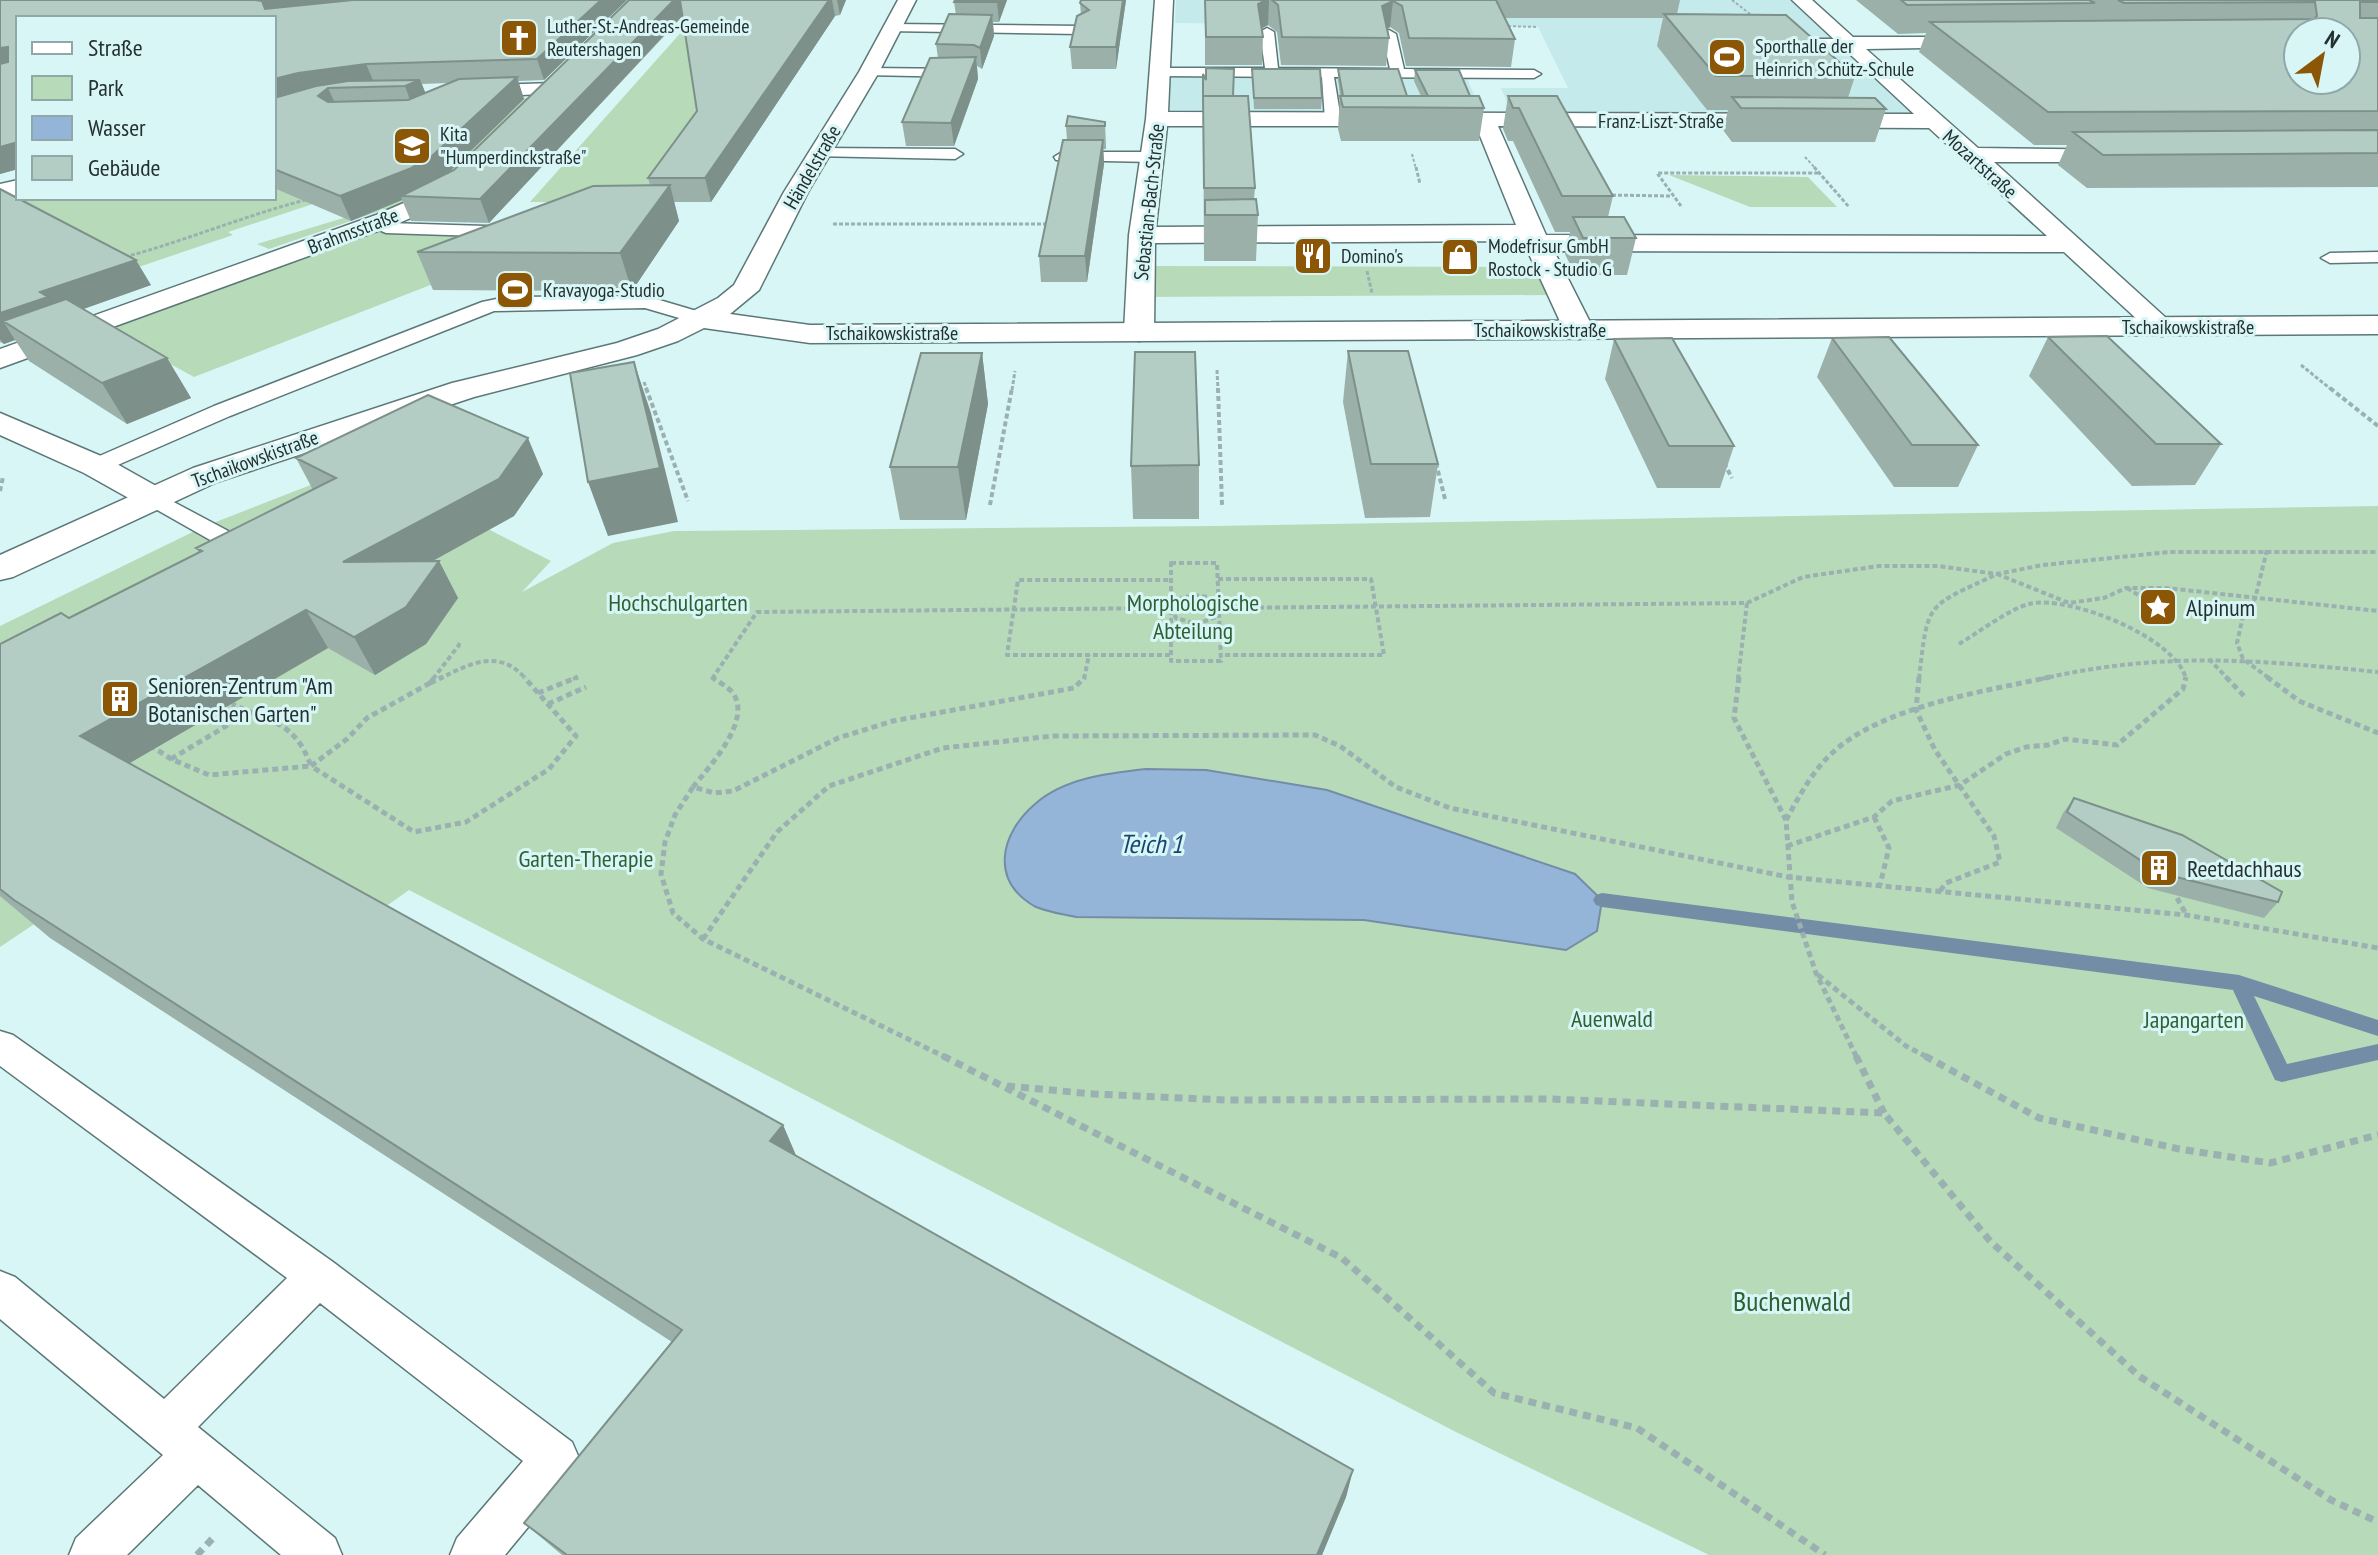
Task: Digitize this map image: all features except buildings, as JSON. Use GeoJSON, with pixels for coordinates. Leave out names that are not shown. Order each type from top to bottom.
{"type":"FeatureCollection","features":[{"type":"Feature","properties":{"kind":"street","name":"Händelstraße"},"geometry":{"type":"LineString","coordinates":[[703,319],[745,290],[907,0]]}},
{"type":"Feature","properties":{"kind":"street","name":"Sebastian-Bach-Straße"},"geometry":{"type":"LineString","coordinates":[[1139,332],[1142,235],[1157,119],[1164,0]]}},
{"type":"Feature","properties":{"kind":"street","name":"Mozartstraße"},"geometry":{"type":"LineString","coordinates":[[1801,0],[2162,327]]}},
{"type":"Feature","properties":{"kind":"street"},"geometry":{"type":"LineString","coordinates":[[1847,43],[2004,41]]}},
{"type":"Feature","properties":{"kind":"street"},"geometry":{"type":"LineString","coordinates":[[531,110],[575,66]]}},
{"type":"Feature","properties":{"kind":"street"},"geometry":{"type":"LineString","coordinates":[[442,98],[469,91],[553,89]]}},
{"type":"Feature","properties":{"kind":"street","name":"Franz-Liszt-Straße"},"geometry":{"type":"LineString","coordinates":[[1157,119],[1243,99],[1333,120],[1411,95],[1482,115],[1933,121]]}},
{"type":"Feature","properties":{"kind":"street"},"geometry":{"type":"LineString","coordinates":[[1482,115],[1534,238],[1579,330]]}},
{"type":"Feature","properties":{"kind":"street"},"geometry":{"type":"LineString","coordinates":[[1971,155],[2140,155]]}},
{"type":"Feature","properties":{"kind":"street","name":"Brahmsstraße"},"geometry":{"type":"LineString","coordinates":[[0,359],[379,222],[441,194],[475,165]]}},
{"type":"Feature","properties":{"kind":"street"},"geometry":{"type":"LineString","coordinates":[[1142,235],[1534,238],[1707,243],[2068,244]]}},
{"type":"Feature","properties":{"kind":"street","name":"Tschaikowskistraße"},"geometry":{"type":"LineString","coordinates":[[0,569],[205,475],[463,390],[627,349],[703,319],[810,334],[2378,325]]}},
{"type":"Feature","properties":{"kind":"street"},"geometry":{"type":"LineString","coordinates":[[4,428],[96,466],[153,498]]}},
{"type":"Feature","properties":{"kind":"lane"},"geometry":{"type":"LineString","coordinates":[[891,28],[1081,30]]}},
{"type":"Feature","properties":{"kind":"lane"},"geometry":{"type":"LineString","coordinates":[[1267,32],[1272,72]]}},
{"type":"Feature","properties":{"kind":"lane"},"geometry":{"type":"LineString","coordinates":[[1389,34],[1411,95]]}},
{"type":"Feature","properties":{"kind":"lane"},"geometry":{"type":"LineString","coordinates":[[1785,43],[1847,43]]}},
{"type":"Feature","properties":{"kind":"lane"},"geometry":{"type":"LineString","coordinates":[[869,72],[976,73]]}},
{"type":"Feature","properties":{"kind":"lane"},"geometry":{"type":"LineString","coordinates":[[1161,72],[1272,72],[1411,95],[1468,79],[1534,74]]}},
{"type":"Feature","properties":{"kind":"lane"},"geometry":{"type":"LineString","coordinates":[[1328,79],[1333,120]]}},
{"type":"Feature","properties":{"kind":"lane"},"geometry":{"type":"LineString","coordinates":[[819,153],[955,154]]}},
{"type":"Feature","properties":{"kind":"lane"},"geometry":{"type":"LineString","coordinates":[[1060,157],[1153,157]]}},
{"type":"Feature","properties":{"kind":"lane"},"geometry":{"type":"LineString","coordinates":[[379,222],[386,228],[524,232]]}},
{"type":"Feature","properties":{"kind":"lane"},"geometry":{"type":"LineString","coordinates":[[2330,258],[2378,257]]}},
{"type":"Feature","properties":{"kind":"lane","name":"Tschaikowskistraße"},"geometry":{"type":"LineString","coordinates":[[96,466],[222,411],[489,306],[506,303],[646,302],[703,319]]}},
{"type":"Feature","properties":{"kind":"lane"},"geometry":{"type":"LineString","coordinates":[[153,498],[238,546],[196,567]]}},
{"type":"Feature","properties":{"kind":"lane"},"geometry":{"type":"LineString","coordinates":[[0,1046],[318,1276],[556,1458],[474,1555]]}},
{"type":"Feature","properties":{"kind":"lane"},"geometry":{"type":"LineString","coordinates":[[93,1555],[180,1442],[318,1276]]}},
{"type":"Feature","properties":{"kind":"lane"},"geometry":{"type":"LineString","coordinates":[[0,1292],[318,1555]]}},
{"type":"Feature","properties":{"kind":"path"},"geometry":{"type":"LineString","coordinates":[[1492,26],[1538,27]]}},
{"type":"Feature","properties":{"kind":"path"},"geometry":{"type":"LineString","coordinates":[[1774,121],[1881,243]]}},
{"type":"Feature","properties":{"kind":"path"},"geometry":{"type":"LineString","coordinates":[[1707,243],[1657,173],[1819,173]]}},
{"type":"Feature","properties":{"kind":"path"},"geometry":{"type":"LineString","coordinates":[[120,258],[181,242],[250,214],[329,194],[379,222]]}},
{"type":"Feature","properties":{"kind":"path"},"geometry":{"type":"LineString","coordinates":[[1595,195],[1673,196]]}},
{"type":"Feature","properties":{"kind":"path"},"geometry":{"type":"LineString","coordinates":[[833,224],[1051,224]]}},
{"type":"Feature","properties":{"kind":"path"},"geometry":{"type":"LineString","coordinates":[[1366,266],[1372,296]]}},
{"type":"Feature","properties":{"kind":"path"},"geometry":{"type":"LineString","coordinates":[[2294,359],[2378,426]]}},
{"type":"Feature","properties":{"kind":"path"},"geometry":{"type":"LineString","coordinates":[[1216,361],[1222,505]]}},
{"type":"Feature","properties":{"kind":"path"},"geometry":{"type":"LineString","coordinates":[[990,505],[1016,362]]}},
{"type":"Feature","properties":{"kind":"path"},"geometry":{"type":"LineString","coordinates":[[639,373],[688,501]]}},
{"type":"Feature","properties":{"kind":"path"},"geometry":{"type":"LineString","coordinates":[[1717,452],[1732,478]]}},
{"type":"Feature","properties":{"kind":"path"},"geometry":{"type":"LineString","coordinates":[[1433,453],[1445,499]]}},
{"type":"Feature","properties":{"kind":"path"},"geometry":{"type":"LineString","coordinates":[[0,491],[3,477]]}},
{"type":"Feature","properties":{"kind":"path"},"geometry":{"type":"LineString","coordinates":[[2267,550],[2255,599],[2245,607],[2237,643],[2243,659],[2299,701],[2378,733]]}},
{"type":"Feature","properties":{"kind":"path"},"geometry":{"type":"LineString","coordinates":[[1940,891],[1946,883],[2000,862],[1994,836],[1935,750],[1916,710],[1925,624],[1936,603],[1997,574],[2043,565],[2169,552],[2378,552]]}},
{"type":"Feature","properties":{"kind":"path"},"geometry":{"type":"LineString","coordinates":[[1171,563],[1217,563],[1221,661],[1171,661],[1171,580],[1171,563]]}},
{"type":"Feature","properties":{"kind":"path"},"geometry":{"type":"LineString","coordinates":[[1787,846],[1874,817],[1892,801],[1960,785],[2006,754],[2026,747],[2048,745],[2065,739],[2117,745],[2183,689],[2186,677],[2178,659],[2129,628],[1997,574],[1938,566],[1879,566],[1803,577],[1747,603],[1219,608],[1208,597],[1194,595],[1179,599],[1171,608],[757,612],[711,678],[731,691],[737,701],[737,718],[730,739],[675,815],[665,842],[661,874],[673,913],[703,939],[1002,1085],[1342,1258],[1494,1393],[1637,1428],[1825,1555]]}},
{"type":"Feature","properties":{"kind":"path"},"geometry":{"type":"LineString","coordinates":[[1218,579],[1371,579],[1384,655],[1220,655]]}},
{"type":"Feature","properties":{"kind":"path"},"geometry":{"type":"LineString","coordinates":[[1170,655],[1007,655],[1018,580],[1171,580]]}},
{"type":"Feature","properties":{"kind":"path"},"geometry":{"type":"LineString","coordinates":[[2126,588],[2158,607]]}},
{"type":"Feature","properties":{"kind":"path"},"geometry":{"type":"LineString","coordinates":[[1959,644],[2028,604],[2104,598],[2126,588],[2166,588],[2378,611]]}},
{"type":"Feature","properties":{"kind":"path"},"geometry":{"type":"LineString","coordinates":[[1747,603],[1734,718],[1786,820],[1792,902],[1816,973],[1884,1113],[1990,1241],[2139,1376],[2331,1500],[2378,1522]]}},
{"type":"Feature","properties":{"kind":"path"},"geometry":{"type":"LineString","coordinates":[[1171,608],[1181,622],[1197,624],[1212,621],[1219,608]]}},
{"type":"Feature","properties":{"kind":"path"},"geometry":{"type":"LineString","coordinates":[[430,683],[454,653],[459,645],[456,643]]}},
{"type":"Feature","properties":{"kind":"path"},"geometry":{"type":"LineString","coordinates":[[693,787],[714,793],[733,791],[838,738],[893,721],[1074,688],[1084,681],[1089,655]]}},
{"type":"Feature","properties":{"kind":"path"},"geometry":{"type":"LineString","coordinates":[[147,743],[171,759],[209,775],[311,766],[347,739],[367,718],[430,683],[487,659],[514,665],[576,736],[549,769],[466,822],[414,832],[311,766],[304,742],[287,724],[248,713],[232,704]]}},
{"type":"Feature","properties":{"kind":"path"},"geometry":{"type":"LineString","coordinates":[[1786,820],[1813,772],[1840,746],[1870,728],[1916,710],[2061,673],[2178,659],[2243,659],[2378,672]]}},
{"type":"Feature","properties":{"kind":"path"},"geometry":{"type":"LineString","coordinates":[[2209,659],[2244,696]]}},
{"type":"Feature","properties":{"kind":"path"},"geometry":{"type":"LineString","coordinates":[[538,693],[578,677]]}},
{"type":"Feature","properties":{"kind":"path"},"geometry":{"type":"LineString","coordinates":[[548,704],[586,687]]}},
{"type":"Feature","properties":{"kind":"path"},"geometry":{"type":"LineString","coordinates":[[171,759],[248,713]]}},
{"type":"Feature","properties":{"kind":"path"},"geometry":{"type":"LineString","coordinates":[[703,939],[777,832],[829,786],[943,748],[1053,736],[1315,735],[1340,746],[1371,772],[1402,791],[1450,808],[1788,877],[2186,915],[2378,948]]}},
{"type":"Feature","properties":{"kind":"path"},"geometry":{"type":"LineString","coordinates":[[1874,817],[1889,848],[1880,885]]}},
{"type":"Feature","properties":{"kind":"path"},"geometry":{"type":"LineString","coordinates":[[2177,898],[2186,915]]}},
{"type":"Feature","properties":{"kind":"path"},"geometry":{"type":"LineString","coordinates":[[1816,973],[1906,1046],[2039,1118],[2179,1149],[2270,1163],[2378,1135]]}},
{"type":"Feature","properties":{"kind":"path"},"geometry":{"type":"LineString","coordinates":[[1002,1085],[1094,1094],[1225,1100],[1550,1099],[1884,1113]]}},
{"type":"Feature","properties":{"kind":"shaded area"},"geometry":{"type":"Polygon","coordinates":[[[1176,0],[1801,0],[1933,121],[1515,121],[1501,88],[1568,88],[1538,27],[1175,23],[1176,0]]]}},
{"type":"Feature","properties":{"kind":"shaded area"},"geometry":{"type":"Polygon","coordinates":[[[1161,72],[1465,73],[1485,121],[1157,119],[1161,72]]]}},
{"type":"Feature","properties":{"kind":"green space"},"geometry":{"type":"Polygon","coordinates":[[[684,29],[770,29],[642,202],[530,202],[684,29]]]}},
{"type":"Feature","properties":{"kind":"green space"},"geometry":{"type":"Polygon","coordinates":[[[531,98],[450,179],[388,216],[377,212],[269,249],[257,244],[360,213],[328,199],[228,232],[233,235],[0,314],[0,199],[16,195],[16,200],[276,200],[276,120],[374,100],[531,98]]]}},
{"type":"Feature","properties":{"kind":"green space"},"geometry":{"type":"Polygon","coordinates":[[[1669,175],[1808,177],[1837,207],[1750,207],[1669,175]]]}},
{"type":"Feature","properties":{"kind":"green space"},"geometry":{"type":"Polygon","coordinates":[[[380,230],[466,235],[451,277],[194,377],[104,328],[380,230]]]}},
{"type":"Feature","properties":{"kind":"green space"},"geometry":{"type":"Polygon","coordinates":[[[1141,266],[1537,267],[1551,295],[1140,297],[1141,266]]]}},
{"type":"Feature","properties":{"kind":"green space"},"geometry":{"type":"Polygon","coordinates":[[[362,465],[551,561],[522,592],[613,543],[674,531],[1214,526],[2378,506],[2378,1555],[1709,1555],[1456,1432],[409,890],[368,919],[191,819],[0,947],[0,626],[203,527],[362,465]]]}},
{"type":"Feature","properties":{"kind":"water","name":"Teich 1"},"geometry":{"type":"Polygon","coordinates":[[[1146,769],[1206,770],[1327,790],[1575,874],[1602,900],[1597,931],[1566,950],[1364,920],[1076,917],[1039,908],[1020,895],[1006,870],[1005,856],[1014,829],[1035,804],[1073,783],[1146,769]]]}},
{"type":"Feature","properties":{"kind":"waterway"},"geometry":{"type":"LineString","coordinates":[[1602,900],[2239,983]]}},
{"type":"Feature","properties":{"kind":"waterway"},"geometry":{"type":"LineString","coordinates":[[2239,983],[2378,1028]]}},
{"type":"Feature","properties":{"kind":"waterway"},"geometry":{"type":"LineString","coordinates":[[2239,983],[2282,1074],[2378,1052]]}},
{"type":"Feature","properties":{"kind":"place","name":"Luther-St.-Andreas-Gemeinde Reutershagen"},"geometry":{"type":"Point","coordinates":[519,38]}},
{"type":"Feature","properties":{"kind":"place","name":"Sporthalle der Heinrich Schütz-Schule"},"geometry":{"type":"Point","coordinates":[1727,57]}},
{"type":"Feature","properties":{"kind":"place","name":"Kita \"Humperdinckstraße\""},"geometry":{"type":"Point","coordinates":[412,146]}},
{"type":"Feature","properties":{"kind":"place","name":"Domino's"},"geometry":{"type":"Point","coordinates":[1313,256]}},
{"type":"Feature","properties":{"kind":"place","name":"Modefrisur GmbH Rostock - Studio G"},"geometry":{"type":"Point","coordinates":[1460,257]}},
{"type":"Feature","properties":{"kind":"place","name":"Kravayoga-Studio"},"geometry":{"type":"Point","coordinates":[515,290]}},
{"type":"Feature","properties":{"kind":"place","name":"Alpinum"},"geometry":{"type":"Point","coordinates":[2158,607]}},
{"type":"Feature","properties":{"kind":"place","name":"Senioren-Zentrum \"Am Botanischen Garten\""},"geometry":{"type":"Point","coordinates":[120,699]}},
{"type":"Feature","properties":{"kind":"place","name":"Reetdachhaus"},"geometry":{"type":"Point","coordinates":[2159,868]}},
{"type":"Feature","properties":{"kind":"park label","name":"Hochschulgarten"},"geometry":{"type":"Point","coordinates":[678,602]}},
{"type":"Feature","properties":{"kind":"park label","name":"Morphologische Abteilung"},"geometry":{"type":"Point","coordinates":[1193,616]}},
{"type":"Feature","properties":{"kind":"park label","name":"Garten-Therapie"},"geometry":{"type":"Point","coordinates":[586,858]}},
{"type":"Feature","properties":{"kind":"park label","name":"Auenwald"},"geometry":{"type":"Point","coordinates":[1612,1018]}},
{"type":"Feature","properties":{"kind":"park label","name":"Japangarten"},"geometry":{"type":"Point","coordinates":[2194,1019]}},
{"type":"Feature","properties":{"kind":"park label","name":"Buchenwald"},"geometry":{"type":"Point","coordinates":[1792,1300]}}]}
